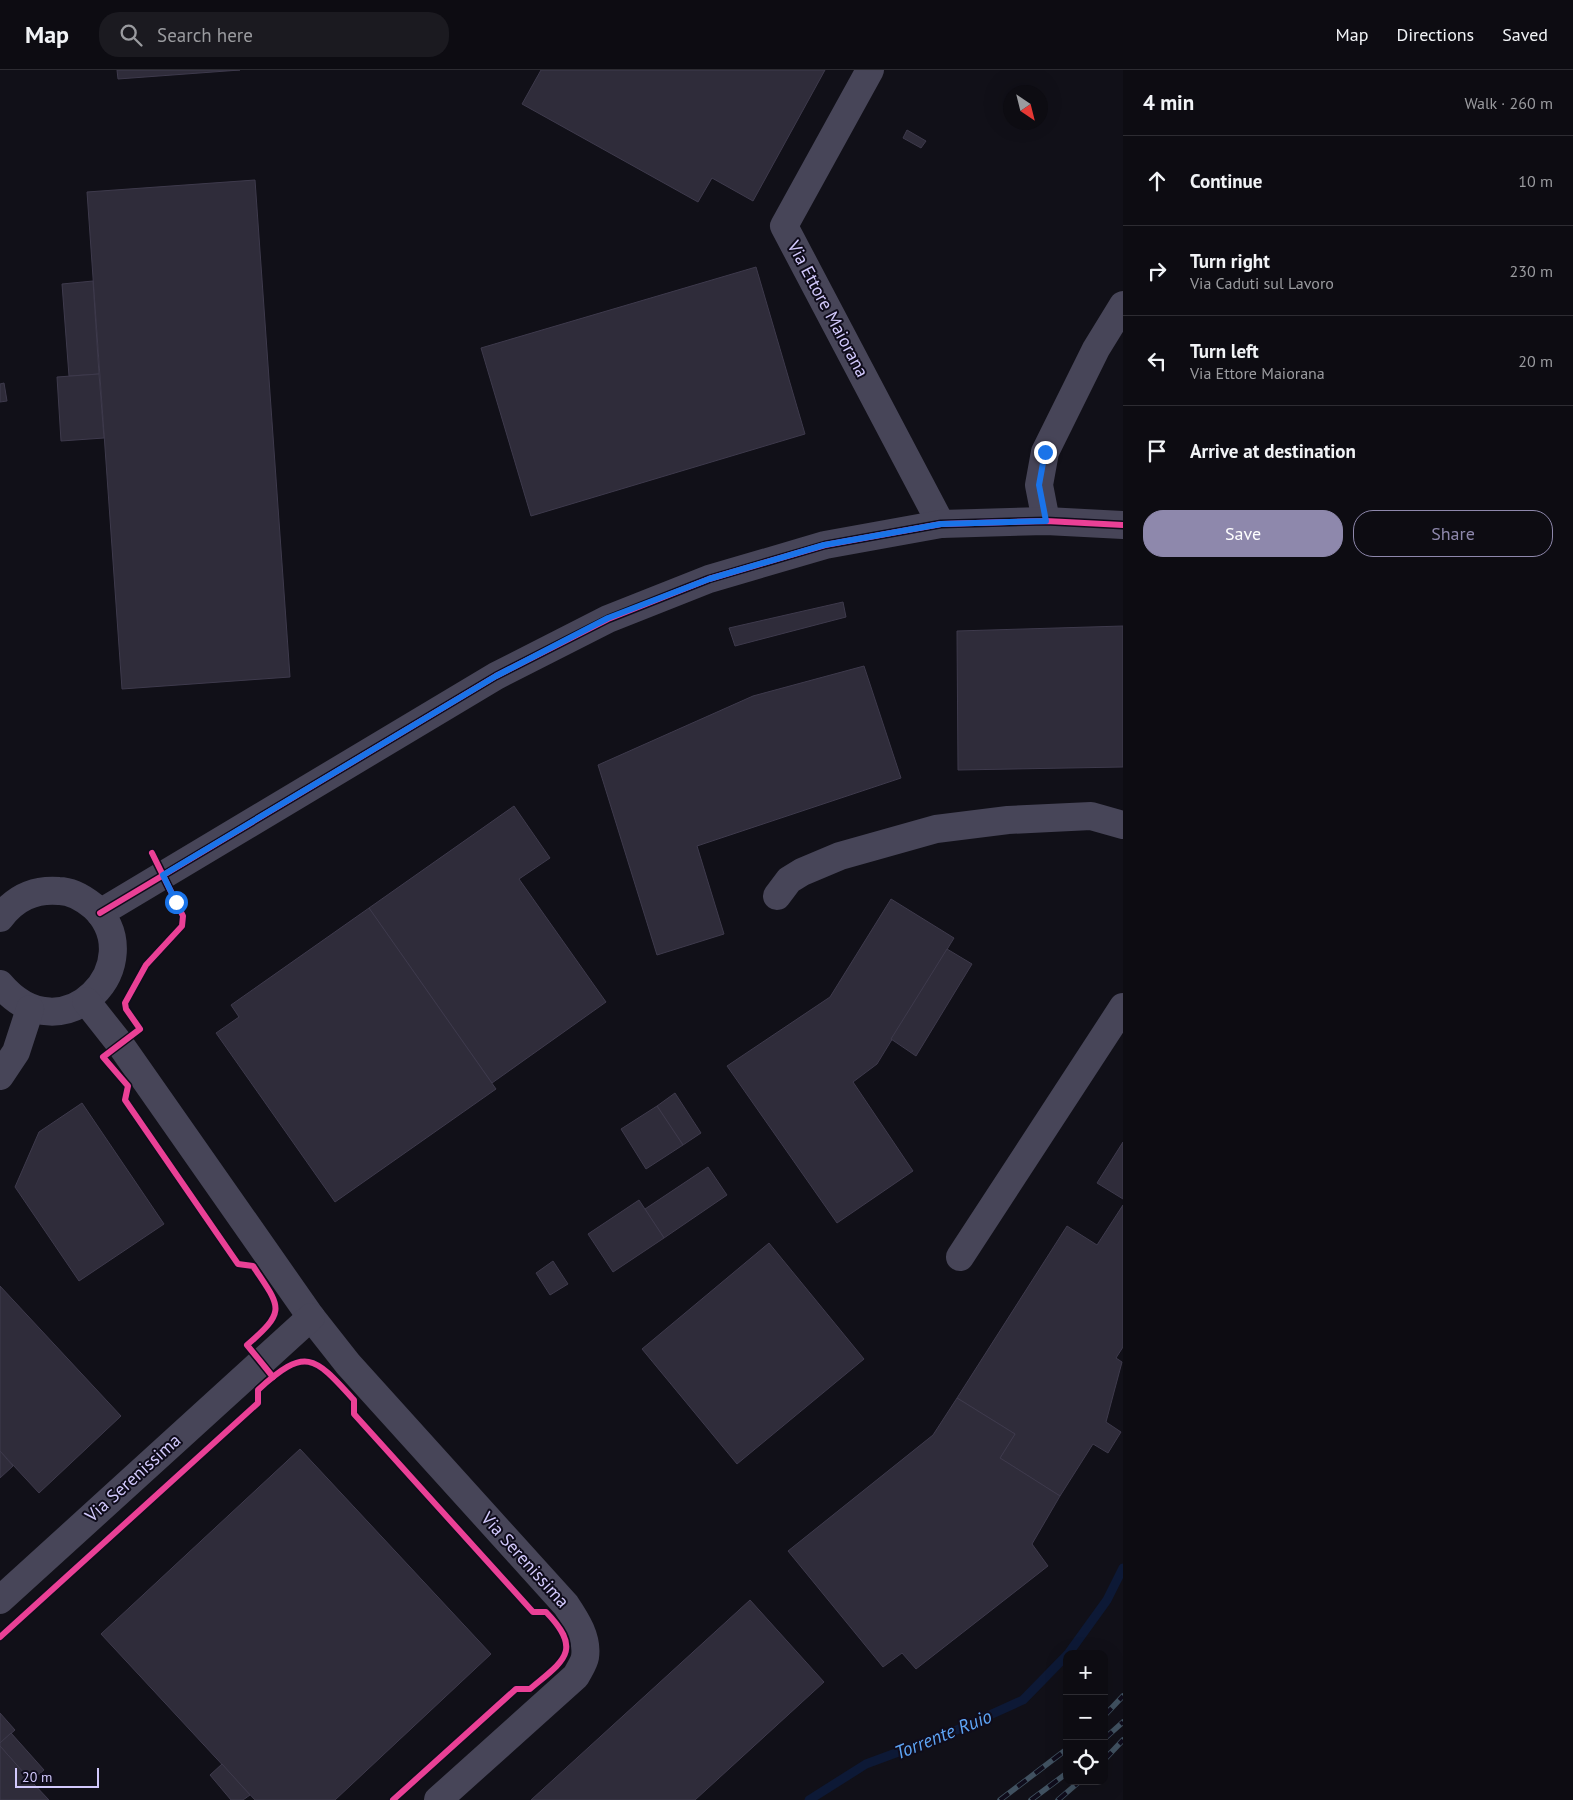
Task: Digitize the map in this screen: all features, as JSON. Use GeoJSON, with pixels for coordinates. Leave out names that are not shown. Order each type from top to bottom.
{"type":"FeatureCollection","features":[{"type":"Feature","properties":{"kind":"street","name":"Via Ettore Maiorana"},"geometry":{"type":"LineString","coordinates":[[870,70],[784,226],[941,524]]}},
{"type":"Feature","properties":{"kind":"street"},"geometry":{"type":"LineString","coordinates":[[1046,521],[1039,485],[1045,452],[1096,349],[1123,305]]}},
{"type":"Feature","properties":{"kind":"street"},"geometry":{"type":"LineString","coordinates":[[100,913],[496,676],[608,618],[709,579],[824,545],[941,524],[1046,521],[1123,525]]}},
{"type":"Feature","properties":{"kind":"street"},"geometry":{"type":"LineString","coordinates":[[777,896],[789,880],[802,872],[840,856],[936,829],[1008,820],[1091,816],[1123,825]]}},
{"type":"Feature","properties":{"kind":"street"},"geometry":{"type":"LineString","coordinates":[[0,918],[9,906],[26,895],[45,890],[66,891],[78,896],[100,913],[109,930],[113,950],[110,970],[100,987],[86,1002],[68,1010],[49,1012],[30,1008],[12,998],[0,984]]}},
{"type":"Feature","properties":{"kind":"street","name":"Via Serenissima"},"geometry":{"type":"LineString","coordinates":[[86,1002],[120,1044],[311,1317],[355,1372],[566,1605],[578,1624],[584,1640],[585,1658],[576,1676],[438,1800]]}},
{"type":"Feature","properties":{"kind":"street"},"geometry":{"type":"LineString","coordinates":[[960,1257],[1123,1007]]}},
{"type":"Feature","properties":{"kind":"street"},"geometry":{"type":"LineString","coordinates":[[0,1076],[16,1052],[30,1008]]}},
{"type":"Feature","properties":{"kind":"street","name":"Via Serenissima"},"geometry":{"type":"LineString","coordinates":[[0,1600],[311,1317]]}},
{"type":"Feature","properties":{"kind":"building"},"geometry":{"type":"Polygon","coordinates":[[[117,70],[240,70],[118,79],[117,70]]]}},
{"type":"Feature","properties":{"kind":"building"},"geometry":{"type":"Polygon","coordinates":[[[541,70],[825,70],[753,201],[712,178],[698,202],[522,104],[541,70]]]}},
{"type":"Feature","properties":{"kind":"building"},"geometry":{"type":"Polygon","coordinates":[[[907,130],[926,141],[921,148],[903,138],[907,130]]]}},
{"type":"Feature","properties":{"kind":"building"},"geometry":{"type":"Polygon","coordinates":[[[255,180],[290,677],[122,689],[87,192],[255,180]]]}},
{"type":"Feature","properties":{"kind":"building"},"geometry":{"type":"Polygon","coordinates":[[[756,267],[805,434],[531,516],[481,348],[756,267]]]}},
{"type":"Feature","properties":{"kind":"building"},"geometry":{"type":"Polygon","coordinates":[[[93,281],[99,374],[69,376],[62,284],[93,281]]]}},
{"type":"Feature","properties":{"kind":"building"},"geometry":{"type":"Polygon","coordinates":[[[99,374],[104,438],[61,441],[57,377],[99,374]]]}},
{"type":"Feature","properties":{"kind":"building"},"geometry":{"type":"Polygon","coordinates":[[[4,383],[7,401],[0,402],[0,384],[4,383]]]}},
{"type":"Feature","properties":{"kind":"building"},"geometry":{"type":"Polygon","coordinates":[[[843,602],[846,617],[735,646],[729,628],[843,602]]]}},
{"type":"Feature","properties":{"kind":"building"},"geometry":{"type":"Polygon","coordinates":[[[1123,626],[1123,767],[958,770],[957,631],[1123,626]]]}},
{"type":"Feature","properties":{"kind":"building"},"geometry":{"type":"Polygon","coordinates":[[[864,666],[901,778],[697,846],[724,934],[657,955],[598,765],[753,696],[864,666]]]}},
{"type":"Feature","properties":{"kind":"building"},"geometry":{"type":"Polygon","coordinates":[[[514,806],[550,858],[519,879],[606,1002],[492,1083],[369,908],[514,806]]]}},
{"type":"Feature","properties":{"kind":"building"},"geometry":{"type":"Polygon","coordinates":[[[891,899],[954,938],[877,1064],[853,1082],[913,1171],[837,1223],[727,1066],[830,997],[891,899]]]}},
{"type":"Feature","properties":{"kind":"building"},"geometry":{"type":"Polygon","coordinates":[[[369,908],[496,1089],[335,1202],[216,1033],[239,1017],[231,1005],[369,908]]]}},
{"type":"Feature","properties":{"kind":"building"},"geometry":{"type":"Polygon","coordinates":[[[947,949],[972,964],[916,1056],[891,1039],[947,949]]]}},
{"type":"Feature","properties":{"kind":"building"},"geometry":{"type":"Polygon","coordinates":[[[675,1093],[701,1133],[683,1145],[657,1106],[675,1093]]]}},
{"type":"Feature","properties":{"kind":"building"},"geometry":{"type":"Polygon","coordinates":[[[82,1103],[164,1224],[79,1281],[15,1187],[39,1132],[82,1103]]]}},
{"type":"Feature","properties":{"kind":"building"},"geometry":{"type":"Polygon","coordinates":[[[657,1106],[683,1145],[646,1169],[621,1129],[657,1106]]]}},
{"type":"Feature","properties":{"kind":"building"},"geometry":{"type":"Polygon","coordinates":[[[1123,1142],[1123,1199],[1097,1183],[1123,1142]]]}},
{"type":"Feature","properties":{"kind":"building"},"geometry":{"type":"Polygon","coordinates":[[[708,1167],[727,1195],[664,1238],[645,1209],[708,1167]]]}},
{"type":"Feature","properties":{"kind":"building"},"geometry":{"type":"Polygon","coordinates":[[[639,1200],[664,1238],[613,1272],[588,1234],[639,1200]]]}},
{"type":"Feature","properties":{"kind":"building"},"geometry":{"type":"Polygon","coordinates":[[[1123,1205],[1123,1347],[1116,1358],[1122,1362],[1106,1422],[1121,1432],[1108,1453],[1093,1444],[1060,1496],[1000,1458],[1015,1434],[957,1398],[1067,1226],[1097,1245],[1123,1205]]]}},
{"type":"Feature","properties":{"kind":"building"},"geometry":{"type":"Polygon","coordinates":[[[769,1243],[864,1359],[737,1464],[642,1349],[769,1243]]]}},
{"type":"Feature","properties":{"kind":"building"},"geometry":{"type":"Polygon","coordinates":[[[553,1261],[568,1284],[550,1295],[536,1273],[553,1261]]]}},
{"type":"Feature","properties":{"kind":"building"},"geometry":{"type":"Polygon","coordinates":[[[0,1286],[121,1416],[39,1493],[0,1451],[0,1286]]]}},
{"type":"Feature","properties":{"kind":"building"},"geometry":{"type":"Polygon","coordinates":[[[957,1398],[1015,1434],[1000,1458],[1060,1496],[1032,1544],[1048,1566],[916,1669],[902,1653],[883,1667],[788,1551],[933,1435],[957,1398]]]}},
{"type":"Feature","properties":{"kind":"building"},"geometry":{"type":"Polygon","coordinates":[[[300,1449],[491,1654],[335,1800],[255,1800],[101,1634],[300,1449]]]}},
{"type":"Feature","properties":{"kind":"building"},"geometry":{"type":"Polygon","coordinates":[[[0,1451],[13,1466],[0,1478],[0,1451]]]}},
{"type":"Feature","properties":{"kind":"building"},"geometry":{"type":"Polygon","coordinates":[[[750,1600],[824,1682],[695,1800],[531,1800],[750,1600]]]}},
{"type":"Feature","properties":{"kind":"building"},"geometry":{"type":"Polygon","coordinates":[[[0,1713],[15,1730],[0,1743],[0,1713]]]}},
{"type":"Feature","properties":{"kind":"building"},"geometry":{"type":"Polygon","coordinates":[[[11,1733],[44,1770],[31,1781],[0,1746],[0,1743],[11,1733]]]}},
{"type":"Feature","properties":{"kind":"building"},"geometry":{"type":"Polygon","coordinates":[[[0,1746],[31,1781],[49,1800],[0,1800],[0,1746]]]}},
{"type":"Feature","properties":{"kind":"building"},"geometry":{"type":"Polygon","coordinates":[[[222,1764],[250,1795],[243,1800],[231,1800],[210,1775],[222,1764]]]}},
{"type":"Feature","properties":{"kind":"waterway","name":"Torrente Ruio"},"geometry":{"type":"LineString","coordinates":[[1071,1650],[1107,1600],[1123,1568]]}},
{"type":"Feature","properties":{"kind":"waterway","name":"Torrente Ruio"},"geometry":{"type":"LineString","coordinates":[[809,1800],[866,1764],[950,1733],[1023,1700],[1063,1659]]}},
{"type":"Feature","properties":{"kind":"railway"},"geometry":{"type":"LineString","coordinates":[[1108,1712],[1123,1696]]}},
{"type":"Feature","properties":{"kind":"railway"},"geometry":{"type":"LineString","coordinates":[[1108,1735],[1123,1722]]}},
{"type":"Feature","properties":{"kind":"railway"},"geometry":{"type":"LineString","coordinates":[[1108,1756],[1123,1740]]}},
{"type":"Feature","properties":{"kind":"railway"},"geometry":{"type":"LineString","coordinates":[[1000,1800],[1063,1752]]}},
{"type":"Feature","properties":{"kind":"railway"},"geometry":{"type":"LineString","coordinates":[[1031,1800],[1063,1776]]}},
{"type":"Feature","properties":{"kind":"railway"},"geometry":{"type":"LineString","coordinates":[[1058,1800],[1075,1785]]}},
{"type":"Feature","properties":{"kind":"cycle path"},"geometry":{"type":"LineString","coordinates":[[100,913],[496,676],[608,619],[709,579],[825,545],[941,524],[1046,521],[1123,525]]}},
{"type":"Feature","properties":{"kind":"cycle path"},"geometry":{"type":"LineString","coordinates":[[152,853],[183,916],[182,926],[146,965],[125,1003],[126,1009],[140,1029],[103,1057],[128,1086],[125,1100],[238,1264],[253,1266],[274,1300],[276,1308],[269,1324],[247,1345],[273,1377]]}},
{"type":"Feature","properties":{"kind":"cycle path"},"geometry":{"type":"LineString","coordinates":[[0,1637],[258,1403],[258,1390],[274,1376],[299,1362],[309,1362],[319,1366],[354,1400],[354,1414],[533,1612],[546,1612],[558,1625],[566,1646],[565,1655],[552,1671],[530,1689],[516,1689],[393,1800]]}},
{"type":"Feature","properties":{"kind":"route"},"geometry":{"type":"LineString","coordinates":[[176,902],[163,875],[496,676],[608,618],[709,579],[824,545],[941,524],[1046,521],[1039,485],[1045,452]]}}]}
